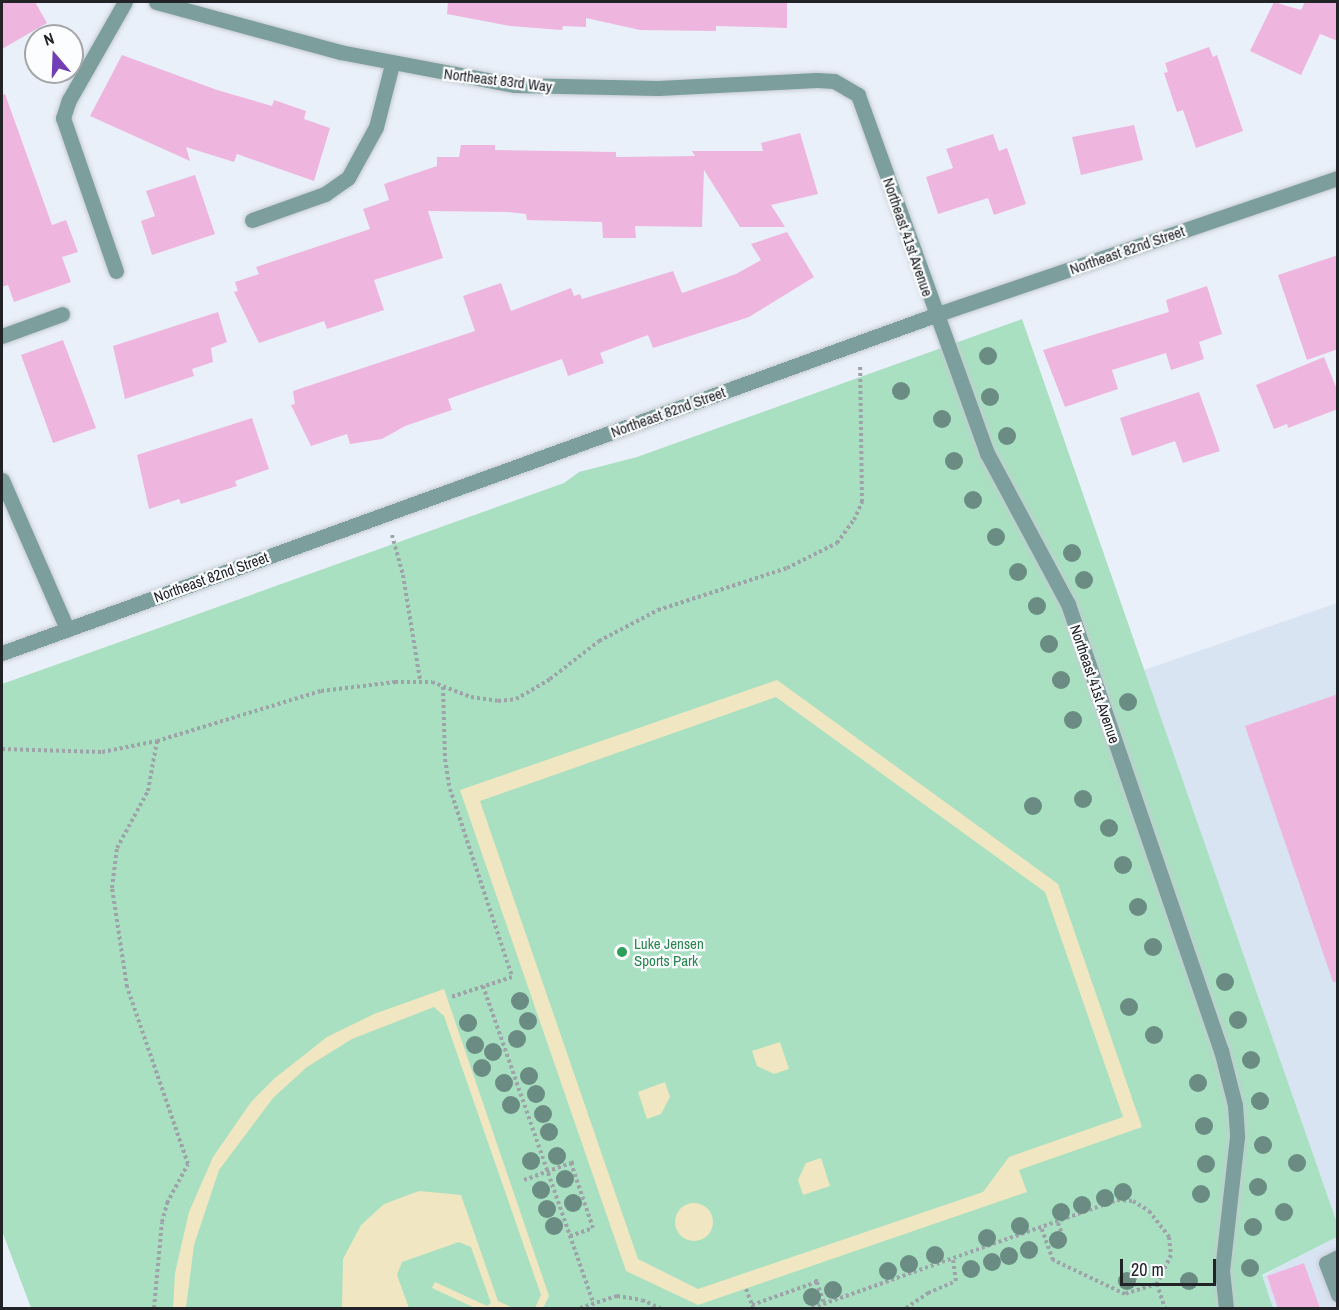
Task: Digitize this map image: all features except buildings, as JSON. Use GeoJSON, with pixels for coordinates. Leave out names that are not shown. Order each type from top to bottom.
{"type":"FeatureCollection","features":[{"type":"Feature","properties":{"kind":"street"},"geometry":{"type":"LineString","coordinates":[[116,271],[63,118],[69,100],[125,2]]}},
{"type":"Feature","properties":{"kind":"street","name":"Northeast 83rd Way"},"geometry":{"type":"LineString","coordinates":[[156,2],[251,31],[452,76],[556,88],[722,86],[817,80],[834,81],[848,88]]}},
{"type":"Feature","properties":{"kind":"street"},"geometry":{"type":"LineString","coordinates":[[252,220],[326,194],[348,178],[376,127],[392,64]]}},
{"type":"Feature","properties":{"kind":"street","name":"Northeast 41st Avenue"},"geometry":{"type":"LineString","coordinates":[[848,88],[863,106],[935,315],[987,453],[1053,570],[1068,604],[1221,1050],[1235,1105],[1237,1137],[1222,1270],[1226,1308]]}},
{"type":"Feature","properties":{"kind":"street","name":"Northeast 82nd Street"},"geometry":{"type":"LineString","coordinates":[[2,653],[935,315],[1338,178]]}},
{"type":"Feature","properties":{"kind":"street"},"geometry":{"type":"LineString","coordinates":[[2,336],[62,314]]}},
{"type":"Feature","properties":{"kind":"street"},"geometry":{"type":"LineString","coordinates":[[2,480],[67,629]]}},
{"type":"Feature","properties":{"kind":"street"},"geometry":{"type":"LineString","coordinates":[[1338,1257],[1326,1263],[1338,1295]]}},
{"type":"Feature","properties":{"kind":"path"},"geometry":{"type":"LineString","coordinates":[[2,748],[102,752],[157,741],[321,691],[420,680],[498,702],[516,699],[550,679],[599,641],[658,610],[787,568],[837,543],[854,520],[862,502],[862,380],[855,345]]}},
{"type":"Feature","properties":{"kind":"path"},"geometry":{"type":"LineString","coordinates":[[385,514],[403,575],[420,680]]}},
{"type":"Feature","properties":{"kind":"path"},"geometry":{"type":"LineString","coordinates":[[443,687],[444,759],[450,789],[512,977],[451,997]]}},
{"type":"Feature","properties":{"kind":"path"},"geometry":{"type":"LineString","coordinates":[[154,1308],[162,1222],[167,1203],[188,1164],[127,987],[112,888],[117,848],[148,791],[157,741]]}},
{"type":"Feature","properties":{"kind":"path"},"geometry":{"type":"LineString","coordinates":[[483,986],[593,1301]]}},
{"type":"Feature","properties":{"kind":"path"},"geometry":{"type":"LineString","coordinates":[[524,1180],[572,1163],[593,1228],[570,1236]]}},
{"type":"Feature","properties":{"kind":"path"},"geometry":{"type":"LineString","coordinates":[[812,1308],[1042,1229],[1116,1200],[1138,1203],[1156,1219],[1172,1244],[1171,1255],[1157,1284],[1165,1308]]}},
{"type":"Feature","properties":{"kind":"path"},"geometry":{"type":"LineString","coordinates":[[1058,1223],[1065,1242]]}},
{"type":"Feature","properties":{"kind":"path"},"geometry":{"type":"LineString","coordinates":[[1042,1229],[1053,1260],[1125,1294],[1157,1284]]}},
{"type":"Feature","properties":{"kind":"path"},"geometry":{"type":"LineString","coordinates":[[906,1308],[928,1293],[956,1281],[953,1260]]}},
{"type":"Feature","properties":{"kind":"path"},"geometry":{"type":"LineString","coordinates":[[1132,1272],[1139,1289]]}},
{"type":"Feature","properties":{"kind":"path"},"geometry":{"type":"LineString","coordinates":[[747,1289],[752,1306],[816,1280],[824,1304]]}},
{"type":"Feature","properties":{"kind":"path"},"geometry":{"type":"LineString","coordinates":[[580,1308],[593,1301],[617,1296],[642,1300],[660,1308]]}},
{"type":"Feature","properties":{"kind":"shaded area"},"geometry":{"type":"Polygon","coordinates":[[[1337,603],[1337,1223],[1144,670],[1337,603]]]}},
{"type":"Feature","properties":{"kind":"shaded area"},"geometry":{"type":"Polygon","coordinates":[[[1337,1237],[1337,1308],[1273,1308],[1262,1276],[1337,1237]]]}},
{"type":"Feature","properties":{"kind":"green space","name":"Luke Jensen Sports Park"},"geometry":{"type":"Polygon","coordinates":[[[1022,319],[1337,1223],[1337,1237],[1262,1275],[1273,1308],[31,1308],[2,1231],[2,684],[564,483],[579,472],[637,457],[1022,319]]]}},
{"type":"Feature","properties":{"kind":"sand"},"geometry":{"type":"Polygon","coordinates":[[[777,680],[1058,884],[1142,1127],[1019,1170],[1027,1192],[698,1305],[626,1271],[460,790],[777,680]],[[776,697],[480,801],[638,1259],[698,1289],[983,1192],[1009,1157],[1123,1117],[1045,892],[776,697]]]}},
{"type":"Feature","properties":{"kind":"sand"},"geometry":{"type":"Polygon","coordinates":[[[444,989],[549,1296],[543,1308],[535,1308],[541,1295],[444,1016],[434,1007],[352,1039],[307,1067],[273,1098],[219,1170],[194,1245],[186,1308],[173,1308],[175,1273],[189,1212],[213,1157],[251,1102],[275,1078],[327,1037],[374,1014],[444,989]]]}},
{"type":"Feature","properties":{"kind":"sand"},"geometry":{"type":"Polygon","coordinates":[[[780,1042],[789,1069],[774,1074],[757,1066],[752,1051],[780,1042]]]}},
{"type":"Feature","properties":{"kind":"sand"},"geometry":{"type":"Polygon","coordinates":[[[665,1082],[670,1097],[661,1114],[647,1119],[638,1092],[665,1082]]]}},
{"type":"Feature","properties":{"kind":"sand"},"geometry":{"type":"Polygon","coordinates":[[[821,1158],[830,1186],[803,1195],[798,1180],[806,1163],[821,1158]]]}},
{"type":"Feature","properties":{"kind":"sand"},"geometry":{"type":"Polygon","coordinates":[[[419,1191],[461,1195],[498,1301],[513,1308],[475,1308],[432,1288],[435,1282],[487,1306],[491,1303],[471,1247],[459,1242],[402,1262],[397,1275],[409,1308],[342,1308],[343,1259],[361,1225],[384,1204],[419,1191]]]}},
{"type":"Feature","properties":{"kind":"sand"},"geometry":{"type":"Polygon","coordinates":[[[694,1203],[708,1208],[713,1222],[708,1236],[694,1241],[680,1236],[675,1222],[680,1208],[694,1203]]]}},
{"type":"Feature","properties":{"kind":"place","name":"Luke Jensen Sports Park"},"geometry":{"type":"Point","coordinates":[622,952]}}]}
